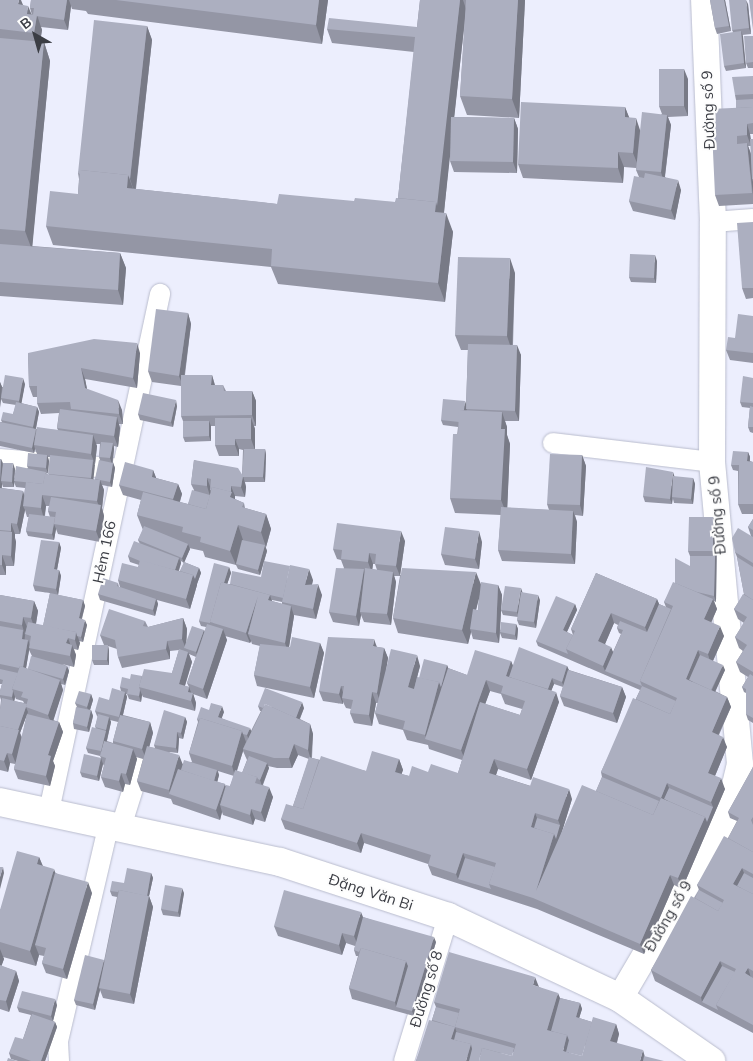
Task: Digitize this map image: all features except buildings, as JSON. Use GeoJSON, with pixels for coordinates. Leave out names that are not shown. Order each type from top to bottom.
{"type":"FeatureCollection","features":[{"type":"Feature","properties":{"kind":"main road","name":"Đặng Văn Bi"},"geometry":{"type":"LineString","coordinates":[[0,802],[50,811],[280,862],[448,917],[620,998],[712,1061]]}},
{"type":"Feature","properties":{"kind":"street","name":"Đường số 9"},"geometry":{"type":"LineString","coordinates":[[620,998],[728,814],[740,764],[712,462],[713,222],[704,0]]}},
{"type":"Feature","properties":{"kind":"street"},"geometry":{"type":"LineString","coordinates":[[713,222],[753,219]]}},
{"type":"Feature","properties":{"kind":"street","name":"Hẻm 166"},"geometry":{"type":"LineString","coordinates":[[50,811],[160,294]]}},
{"type":"Feature","properties":{"kind":"street"},"geometry":{"type":"LineString","coordinates":[[553,443],[712,462]]}},
{"type":"Feature","properties":{"kind":"street"},"geometry":{"type":"LineString","coordinates":[[0,459],[122,469]]}},
{"type":"Feature","properties":{"kind":"street"},"geometry":{"type":"LineString","coordinates":[[59,1061],[58,1041],[115,826],[141,763]]}},
{"type":"Feature","properties":{"kind":"street","name":"Đường số 8"},"geometry":{"type":"LineString","coordinates":[[404,1061],[448,917]]}}]}
